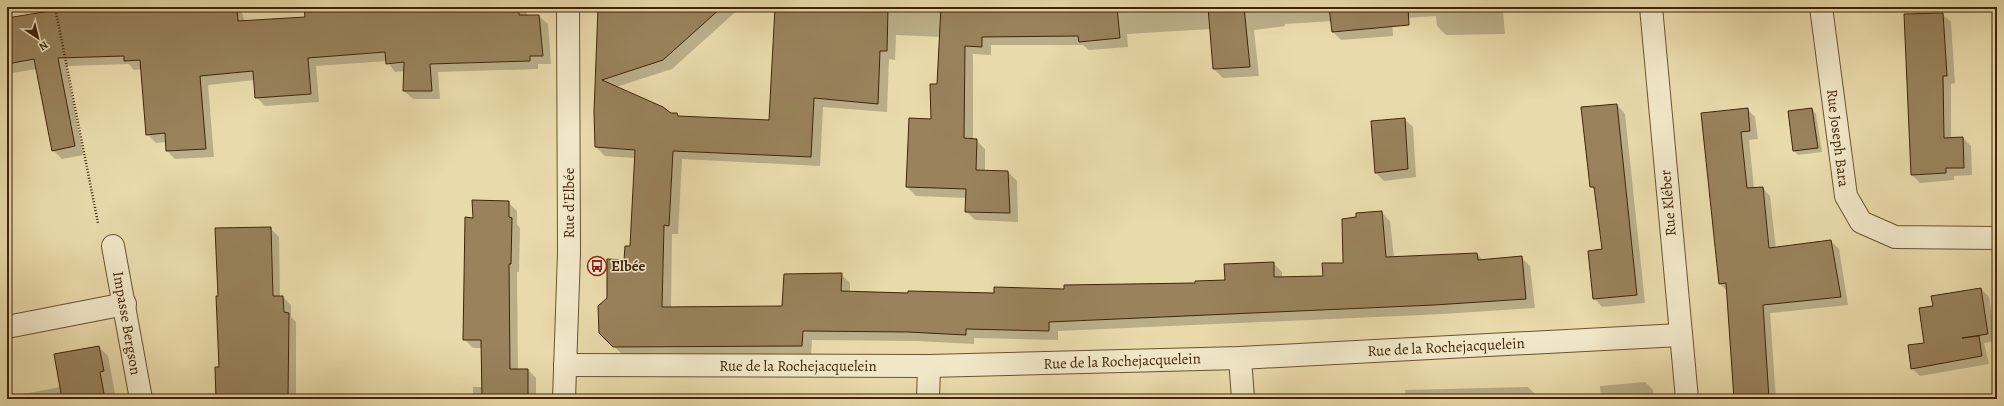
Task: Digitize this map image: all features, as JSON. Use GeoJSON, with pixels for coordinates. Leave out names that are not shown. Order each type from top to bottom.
{"type":"FeatureCollection","features":[{"type":"Feature","properties":{"kind":"street","name":"Rue d'Elbée"},"geometry":{"type":"LineString","coordinates":[[564,399],[569,253],[568,7]]}},
{"type":"Feature","properties":{"kind":"street","name":"Rue Kléber"},"geometry":{"type":"LineString","coordinates":[[1651,7],[1687,399]]}},
{"type":"Feature","properties":{"kind":"street","name":"Rue Joseph Bara"},"geometry":{"type":"LineString","coordinates":[[1821,7],[1846,196],[1861,222],[1896,237],[1997,238]]}},
{"type":"Feature","properties":{"kind":"street","name":"Impasse Bergson"},"geometry":{"type":"LineString","coordinates":[[113,246],[125,304],[141,399]]}},
{"type":"Feature","properties":{"kind":"street"},"geometry":{"type":"LineString","coordinates":[[7,327],[125,304]]}},
{"type":"Feature","properties":{"kind":"street","name":"Rue de la Rochejacquelein"},"geometry":{"type":"LineString","coordinates":[[564,365],[929,366],[1240,358],[1680,335]]}},
{"type":"Feature","properties":{"kind":"street"},"geometry":{"type":"LineString","coordinates":[[1240,358],[1243,399]]}},
{"type":"Feature","properties":{"kind":"street"},"geometry":{"type":"LineString","coordinates":[[928,399],[929,366]]}},
{"type":"Feature","properties":{"kind":"path"},"geometry":{"type":"LineString","coordinates":[[56,7],[98,227],[113,246]]}},
{"type":"Feature","properties":{"kind":"building"},"geometry":{"type":"Polygon","coordinates":[[[237,7],[238,21],[305,17],[304,7],[519,7],[519,15],[539,15],[543,56],[530,56],[530,61],[430,64],[432,91],[403,91],[404,62],[386,64],[385,52],[308,58],[311,94],[255,98],[253,71],[200,76],[206,149],[166,151],[165,133],[146,135],[140,60],[124,61],[124,56],[58,58],[75,146],[52,151],[34,59],[7,64],[7,18],[68,8],[237,7]]]}},
{"type":"Feature","properties":{"kind":"building"},"geometry":{"type":"Polygon","coordinates":[[[598,7],[722,7],[663,60],[602,80],[663,107],[671,113],[677,113],[678,116],[769,120],[775,7],[888,7],[887,51],[880,51],[878,104],[814,98],[811,157],[673,151],[669,226],[664,225],[662,307],[782,306],[784,274],[842,273],[841,291],[908,293],[908,291],[994,293],[994,287],[1064,289],[1064,285],[1195,283],[1195,281],[1225,280],[1224,264],[1274,262],[1274,277],[1323,276],[1322,263],[1343,263],[1342,219],[1356,217],[1356,213],[1382,211],[1386,257],[1477,253],[1478,260],[1522,256],[1526,299],[1434,305],[1049,322],[1049,331],[966,329],[966,335],[908,332],[803,331],[802,346],[613,347],[599,333],[598,306],[607,298],[607,259],[624,260],[625,246],[630,246],[635,150],[595,147],[594,112],[598,7]]]}},
{"type":"Feature","properties":{"kind":"building"},"geometry":{"type":"Polygon","coordinates":[[[941,7],[1117,7],[1120,38],[1079,42],[1078,36],[982,37],[982,47],[965,46],[964,138],[977,139],[976,170],[1008,171],[1010,213],[965,212],[966,189],[906,187],[909,118],[931,119],[930,84],[937,84],[941,7]]]}},
{"type":"Feature","properties":{"kind":"building"},"geometry":{"type":"Polygon","coordinates":[[[1208,7],[1244,7],[1250,67],[1213,69],[1208,7]]]}},
{"type":"Feature","properties":{"kind":"building"},"geometry":{"type":"Polygon","coordinates":[[[1329,7],[1408,7],[1409,25],[1332,32],[1329,7]]]}},
{"type":"Feature","properties":{"kind":"building"},"geometry":{"type":"Polygon","coordinates":[[[1943,13],[1947,76],[1943,76],[1944,138],[1963,137],[1964,168],[1946,168],[1946,173],[1911,175],[1904,14],[1943,13]]]}},
{"type":"Feature","properties":{"kind":"building"},"geometry":{"type":"Polygon","coordinates":[[[1617,104],[1637,295],[1593,299],[1588,251],[1602,249],[1594,187],[1590,187],[1581,107],[1617,104]]]}},
{"type":"Feature","properties":{"kind":"building"},"geometry":{"type":"Polygon","coordinates":[[[1748,108],[1750,131],[1741,132],[1747,188],[1763,187],[1769,248],[1831,240],[1841,297],[1763,305],[1769,399],[1734,399],[1726,283],[1719,284],[1701,113],[1748,108]]]}},
{"type":"Feature","properties":{"kind":"building"},"geometry":{"type":"Polygon","coordinates":[[[1812,108],[1818,148],[1793,151],[1788,111],[1812,108]]]}},
{"type":"Feature","properties":{"kind":"building"},"geometry":{"type":"Polygon","coordinates":[[[1405,118],[1408,169],[1375,173],[1371,121],[1405,118]]]}},
{"type":"Feature","properties":{"kind":"building"},"geometry":{"type":"Polygon","coordinates":[[[472,200],[509,201],[509,217],[512,218],[511,264],[509,264],[510,369],[528,369],[528,399],[482,399],[481,340],[463,340],[465,217],[473,218],[472,200]]]}},
{"type":"Feature","properties":{"kind":"building"},"geometry":{"type":"Polygon","coordinates":[[[271,227],[273,296],[283,296],[284,312],[289,313],[288,397],[216,399],[215,367],[219,367],[215,228],[271,227]]]}},
{"type":"Feature","properties":{"kind":"building"},"geometry":{"type":"Polygon","coordinates":[[[1981,288],[1988,334],[1962,338],[1979,336],[1982,356],[1911,369],[1908,345],[1924,343],[1919,308],[1933,306],[1931,296],[1981,288]]]}},
{"type":"Feature","properties":{"kind":"building"},"geometry":{"type":"Polygon","coordinates":[[[99,346],[104,371],[100,372],[105,399],[62,399],[54,354],[99,346]]]}},
{"type":"Feature","properties":{"kind":"place","name":"Elbée"},"geometry":{"type":"Point","coordinates":[597,266]}}]}
